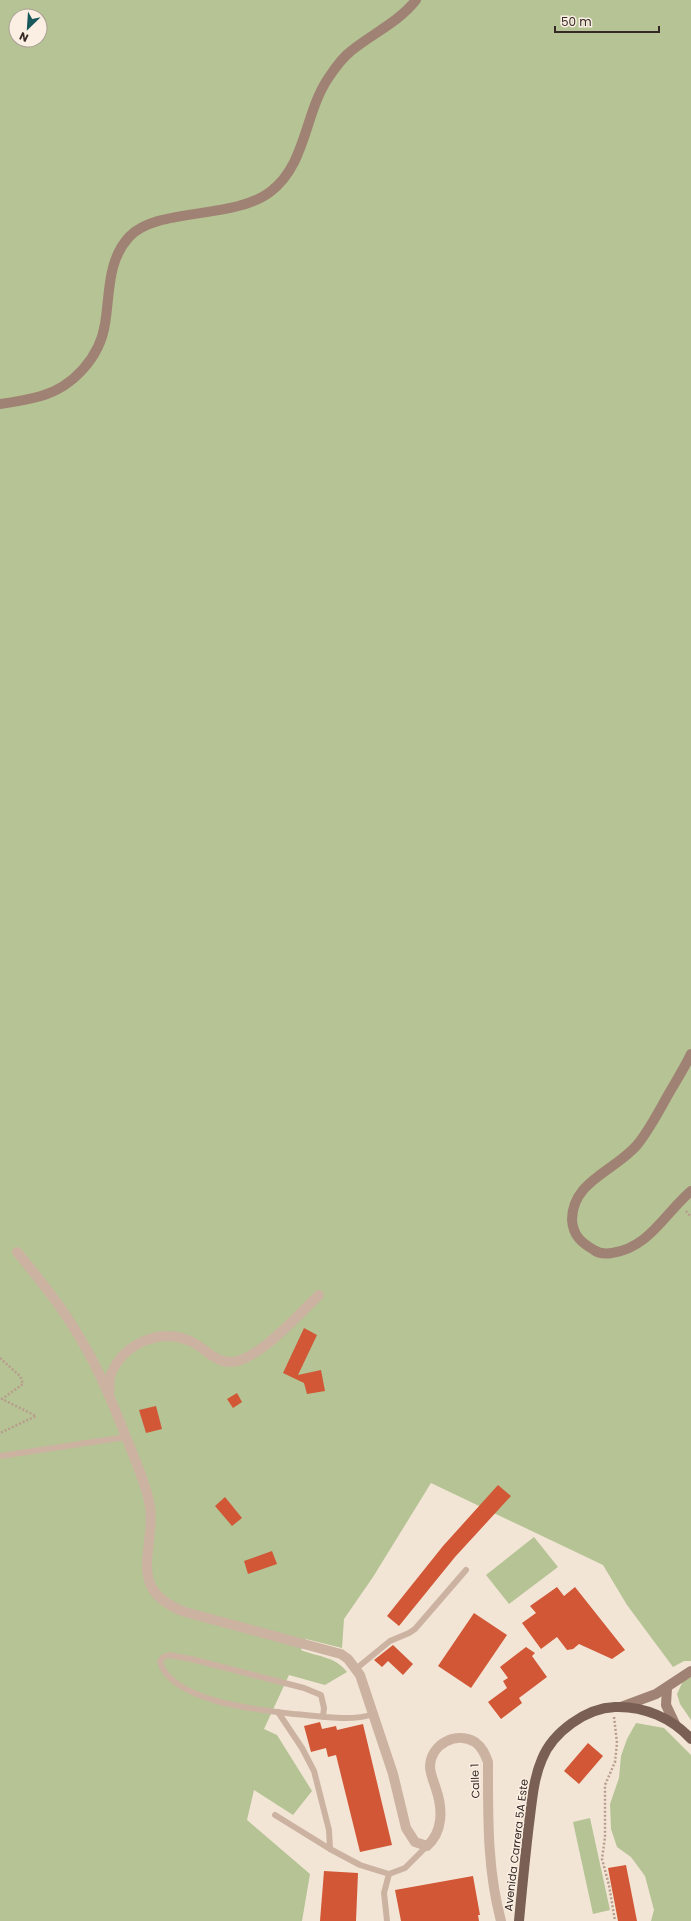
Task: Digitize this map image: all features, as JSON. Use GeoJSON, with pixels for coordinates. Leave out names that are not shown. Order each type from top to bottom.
{"type":"FeatureCollection","features":[{"type":"Feature","properties":{"kind":"main road"},"geometry":{"type":"LineString","coordinates":[[0,404],[42,396],[59,388],[71,381],[92,358],[100,342],[105,325],[112,271],[122,246],[131,235],[146,226],[171,218],[245,205],[277,186],[294,164],[320,94],[338,65],[350,51],[405,14],[416,0]]}},
{"type":"Feature","properties":{"kind":"main road"},"geometry":{"type":"LineString","coordinates":[[691,1054],[646,1133],[637,1145],[625,1157],[594,1179],[579,1193],[573,1208],[573,1226],[577,1237],[597,1252],[607,1254],[621,1252],[634,1247],[647,1238],[678,1202],[691,1191]]}},
{"type":"Feature","properties":{"kind":"main road"},"geometry":{"type":"LineString","coordinates":[[621,1707],[646,1699],[667,1688],[691,1671]]}},
{"type":"Feature","properties":{"kind":"main road"},"geometry":{"type":"LineString","coordinates":[[667,1688],[666,1704],[675,1724]]}},
{"type":"Feature","properties":{"kind":"main road","name":"Avenida Carrera 5A Este"},"geometry":{"type":"LineString","coordinates":[[519,1921],[534,1783],[542,1758],[557,1738],[579,1719],[598,1709],[621,1707],[652,1713],[675,1724],[691,1739]]}},
{"type":"Feature","properties":{"kind":"street"},"geometry":{"type":"LineString","coordinates":[[17,1252],[43,1284],[73,1326],[109,1395],[136,1461],[149,1498],[151,1517],[147,1568],[149,1579],[159,1598],[174,1608],[204,1618],[341,1654],[357,1668],[374,1714],[393,1774],[406,1828],[415,1842],[427,1846]]}},
{"type":"Feature","properties":{"kind":"street"},"geometry":{"type":"LineString","coordinates":[[109,1395],[111,1374],[124,1354],[137,1344],[153,1337],[179,1337],[192,1342],[214,1357],[230,1362],[245,1359],[258,1352],[319,1295]]}},
{"type":"Feature","properties":{"kind":"street","name":"Calle 1"},"geometry":{"type":"LineString","coordinates":[[427,1846],[435,1839],[439,1824],[439,1798],[431,1770],[432,1755],[438,1747],[450,1739],[460,1738],[470,1740],[482,1749],[488,1762],[488,1842],[501,1921]]}},
{"type":"Feature","properties":{"kind":"lane"},"geometry":{"type":"LineString","coordinates":[[0,1456],[126,1437]]}},
{"type":"Feature","properties":{"kind":"lane"},"geometry":{"type":"LineString","coordinates":[[357,1668],[390,1640],[415,1629],[466,1570]]}},
{"type":"Feature","properties":{"kind":"lane"},"geometry":{"type":"LineString","coordinates":[[323,1717],[323,1699],[317,1693],[304,1688],[191,1659],[169,1655],[164,1657],[160,1662],[162,1671],[190,1691],[234,1706],[323,1717],[367,1716],[374,1714]]}},
{"type":"Feature","properties":{"kind":"lane"},"geometry":{"type":"LineString","coordinates":[[278,1712],[302,1748],[314,1771],[329,1830],[330,1849]]}},
{"type":"Feature","properties":{"kind":"lane"},"geometry":{"type":"LineString","coordinates":[[275,1814],[330,1849],[360,1865],[389,1874],[405,1868],[427,1846]]}},
{"type":"Feature","properties":{"kind":"lane"},"geometry":{"type":"LineString","coordinates":[[387,1921],[384,1893],[389,1874]]}},
{"type":"Feature","properties":{"kind":"path"},"geometry":{"type":"LineString","coordinates":[[0,1358],[20,1376],[23,1384],[2,1399],[36,1416],[0,1433]]}},
{"type":"Feature","properties":{"kind":"path"},"geometry":{"type":"LineString","coordinates":[[610,1707],[614,1717],[617,1742],[615,1762],[604,1785],[605,1837],[602,1859],[609,1885],[615,1921]]}},
{"type":"Feature","properties":{"kind":"green space"},"geometry":{"type":"Polygon","coordinates":[[[0,0],[691,0],[691,1661],[684,1661],[673,1667],[627,1605],[603,1565],[431,1483],[373,1577],[344,1619],[342,1648],[306,1639],[301,1650],[332,1660],[347,1672],[325,1685],[289,1675],[264,1729],[277,1735],[312,1791],[293,1815],[254,1790],[247,1820],[310,1874],[302,1921],[0,1921],[0,0]]]}},
{"type":"Feature","properties":{"kind":"green space"},"geometry":{"type":"Polygon","coordinates":[[[534,1537],[558,1567],[509,1604],[486,1575],[534,1537]]]}},
{"type":"Feature","properties":{"kind":"green space"},"geometry":{"type":"Polygon","coordinates":[[[691,1677],[691,1720],[680,1704],[677,1694],[683,1681],[691,1677]]]}},
{"type":"Feature","properties":{"kind":"green space"},"geometry":{"type":"Polygon","coordinates":[[[636,1723],[664,1728],[691,1755],[691,1921],[651,1921],[654,1910],[645,1876],[631,1857],[617,1847],[611,1829],[610,1804],[619,1778],[621,1756],[627,1739],[636,1723]]]}},
{"type":"Feature","properties":{"kind":"green space"},"geometry":{"type":"Polygon","coordinates":[[[590,1818],[610,1910],[593,1914],[573,1822],[590,1818]]]}},
{"type":"Feature","properties":{"kind":"building"},"geometry":{"type":"Polygon","coordinates":[[[304,1328],[317,1335],[298,1375],[321,1370],[325,1391],[307,1394],[304,1383],[283,1373],[304,1328]]]}},
{"type":"Feature","properties":{"kind":"building"},"geometry":{"type":"Polygon","coordinates":[[[237,1393],[242,1402],[233,1408],[227,1399],[237,1393]]]}},
{"type":"Feature","properties":{"kind":"building"},"geometry":{"type":"Polygon","coordinates":[[[156,1406],[162,1429],[146,1433],[139,1410],[156,1406]]]}},
{"type":"Feature","properties":{"kind":"building"},"geometry":{"type":"Polygon","coordinates":[[[498,1485],[511,1496],[455,1557],[399,1626],[387,1616],[443,1546],[498,1485]]]}},
{"type":"Feature","properties":{"kind":"building"},"geometry":{"type":"Polygon","coordinates":[[[225,1497],[242,1518],[232,1526],[215,1506],[225,1497]]]}},
{"type":"Feature","properties":{"kind":"building"},"geometry":{"type":"Polygon","coordinates":[[[272,1551],[277,1564],[248,1574],[244,1561],[272,1551]]]}},
{"type":"Feature","properties":{"kind":"building"},"geometry":{"type":"Polygon","coordinates":[[[557,1587],[564,1596],[575,1587],[625,1650],[612,1659],[579,1644],[573,1649],[567,1650],[557,1637],[541,1649],[522,1623],[536,1613],[530,1606],[557,1587]]]}},
{"type":"Feature","properties":{"kind":"building"},"geometry":{"type":"Polygon","coordinates":[[[474,1613],[507,1635],[471,1688],[438,1666],[474,1613]]]}},
{"type":"Feature","properties":{"kind":"building"},"geometry":{"type":"Polygon","coordinates":[[[393,1645],[413,1664],[403,1675],[388,1661],[382,1667],[374,1660],[393,1645]]]}},
{"type":"Feature","properties":{"kind":"building"},"geometry":{"type":"Polygon","coordinates":[[[526,1647],[535,1653],[532,1656],[547,1677],[519,1698],[522,1703],[501,1719],[488,1702],[507,1688],[503,1681],[508,1678],[500,1667],[526,1647]]]}},
{"type":"Feature","properties":{"kind":"building"},"geometry":{"type":"Polygon","coordinates":[[[320,1722],[322,1729],[336,1726],[337,1730],[363,1724],[392,1845],[360,1852],[336,1755],[328,1757],[326,1748],[311,1752],[304,1726],[320,1722]]]}},
{"type":"Feature","properties":{"kind":"building"},"geometry":{"type":"Polygon","coordinates":[[[588,1743],[603,1756],[579,1784],[564,1771],[588,1743]]]}},
{"type":"Feature","properties":{"kind":"building"},"geometry":{"type":"Polygon","coordinates":[[[626,1865],[637,1921],[618,1921],[608,1868],[626,1865]]]}},
{"type":"Feature","properties":{"kind":"building"},"geometry":{"type":"Polygon","coordinates":[[[324,1871],[358,1873],[356,1921],[320,1921],[324,1871]]]}},
{"type":"Feature","properties":{"kind":"building"},"geometry":{"type":"Polygon","coordinates":[[[473,1876],[480,1915],[478,1915],[479,1921],[401,1921],[395,1890],[473,1876]]]}}]}
